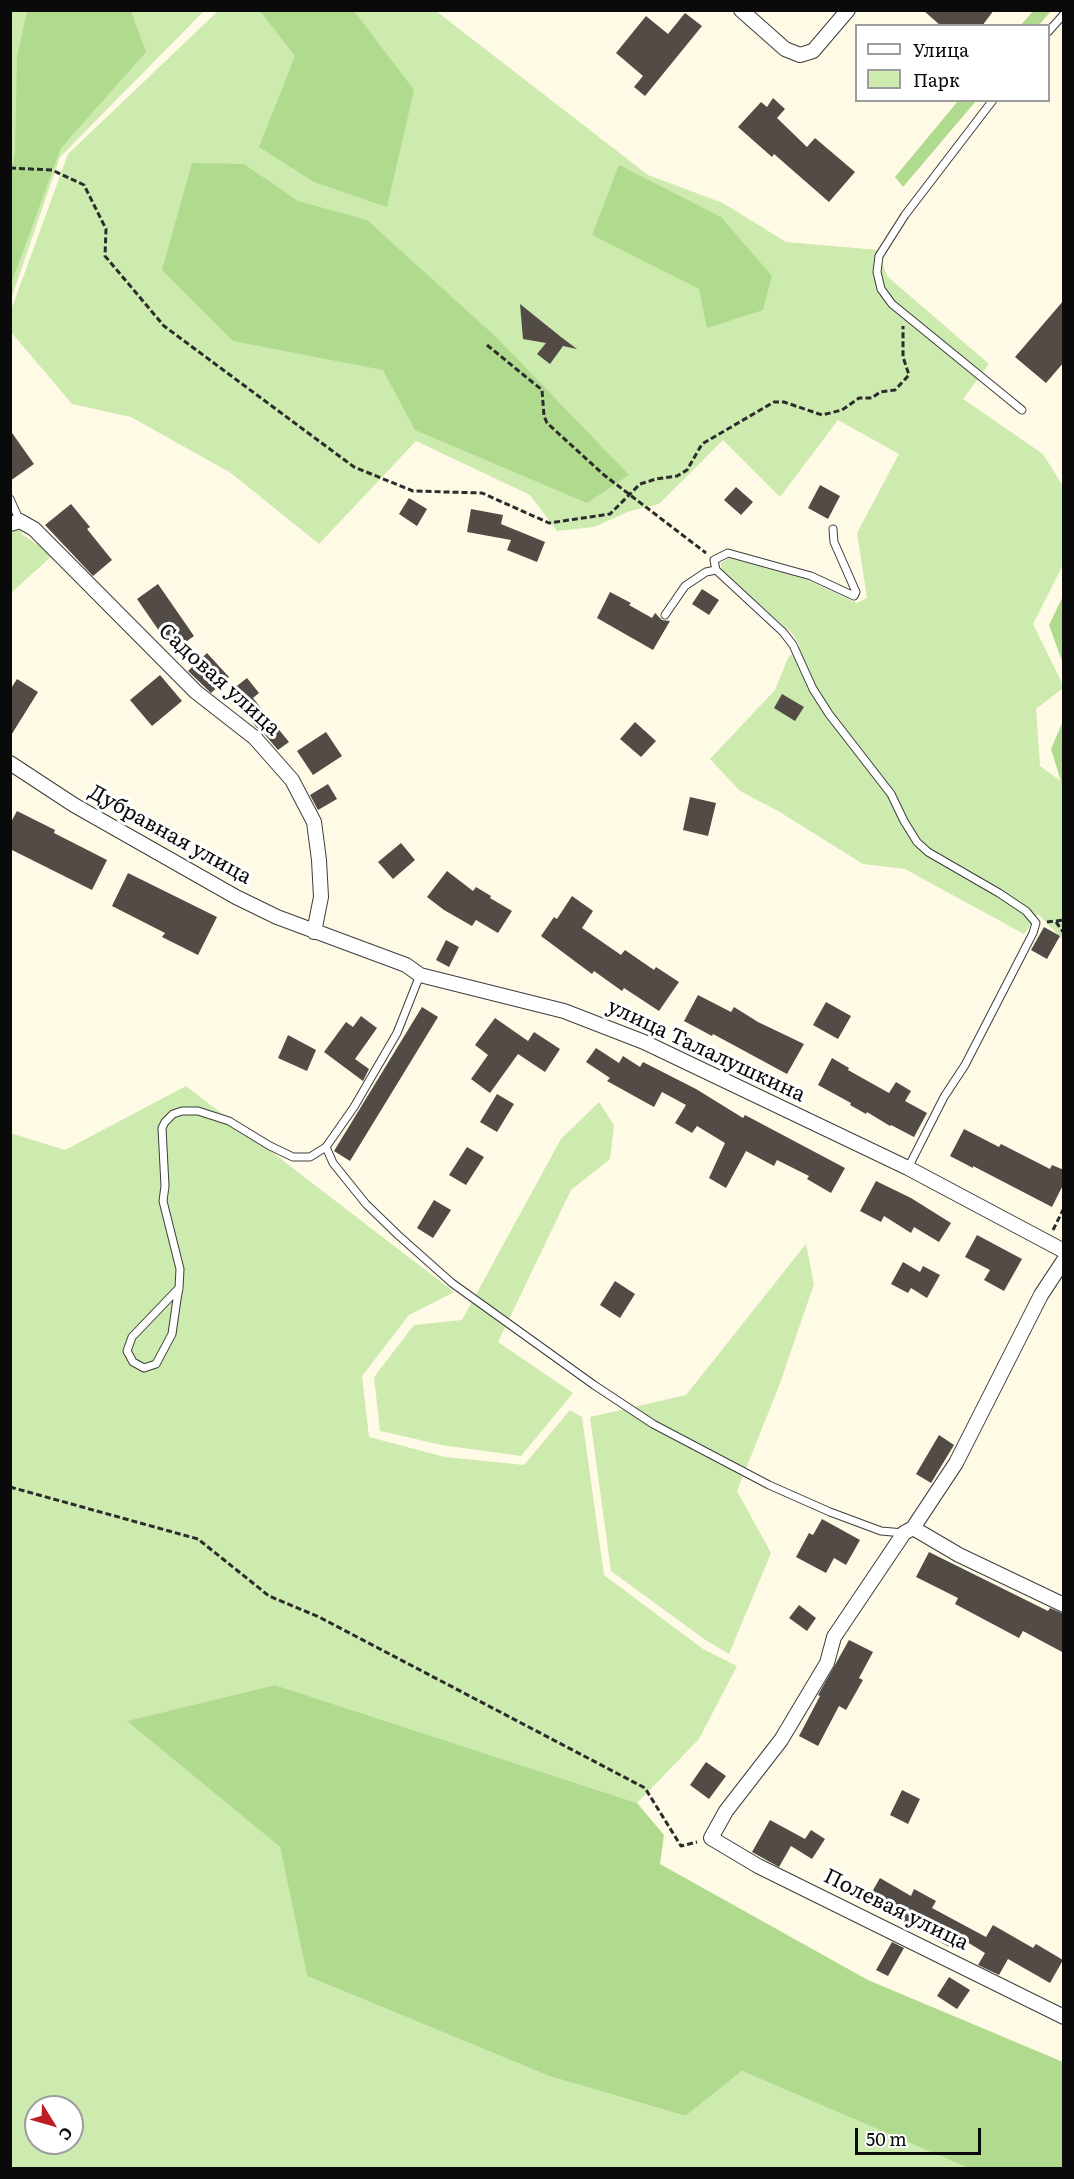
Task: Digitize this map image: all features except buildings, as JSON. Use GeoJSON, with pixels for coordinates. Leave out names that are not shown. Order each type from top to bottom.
{"type":"FeatureCollection","features":[{"type":"Feature","properties":{"kind":"street"},"geometry":{"type":"LineString","coordinates":[[741,10],[785,49],[800,55],[813,51],[848,10]]}},
{"type":"Feature","properties":{"kind":"street","name":"Садовая улица"},"geometry":{"type":"LineString","coordinates":[[15,522],[34,529],[196,692],[255,738],[292,780],[314,822],[321,897],[314,932]]}},
{"type":"Feature","properties":{"kind":"street","name":"Дубравная улица"},"geometry":{"type":"LineString","coordinates":[[10,763],[74,806],[236,897],[314,932]]}},
{"type":"Feature","properties":{"kind":"street","name":"улица Талалушкина"},"geometry":{"type":"LineString","coordinates":[[314,932],[406,965],[420,975],[564,1011],[644,1042],[908,1168],[1064,1251]]}},
{"type":"Feature","properties":{"kind":"street"},"geometry":{"type":"LineString","coordinates":[[711,1838],[726,1811],[781,1740],[827,1663],[834,1637],[956,1463],[1041,1296],[1064,1260]]}},
{"type":"Feature","properties":{"kind":"street"},"geometry":{"type":"LineString","coordinates":[[909,1530],[1064,1605]]}},
{"type":"Feature","properties":{"kind":"street","name":"Полевая улица"},"geometry":{"type":"LineString","coordinates":[[711,1838],[758,1866],[1064,2017]]}},
{"type":"Feature","properties":{"kind":"lane"},"geometry":{"type":"LineString","coordinates":[[1050,30],[1064,14]]}},
{"type":"Feature","properties":{"kind":"lane"},"geometry":{"type":"LineString","coordinates":[[991,102],[905,215],[879,256],[877,272],[881,289],[892,304],[1022,410]]}},
{"type":"Feature","properties":{"kind":"lane","name":"Садовая улица"},"geometry":{"type":"LineString","coordinates":[[10,499],[15,522]]}},
{"type":"Feature","properties":{"kind":"lane"},"geometry":{"type":"LineString","coordinates":[[833,529],[834,542],[856,592],[854,596],[811,576],[728,554],[714,560],[716,570],[783,632],[793,645],[823,705],[891,794],[917,842],[928,852],[1026,911],[1036,923],[965,1065],[944,1097],[908,1168]]}},
{"type":"Feature","properties":{"kind":"lane"},"geometry":{"type":"LineString","coordinates":[[665,615],[685,586],[706,572],[716,570]]}},
{"type":"Feature","properties":{"kind":"lane"},"geometry":{"type":"LineString","coordinates":[[179,1288],[132,1337],[127,1351],[133,1362],[144,1368],[156,1364],[172,1335],[179,1288],[180,1269],[163,1202],[165,1186],[162,1128],[165,1122],[172,1114],[182,1111],[198,1111],[229,1121],[293,1157],[310,1157],[326,1147],[354,1107],[397,1033],[420,975]]}},
{"type":"Feature","properties":{"kind":"lane"},"geometry":{"type":"LineString","coordinates":[[326,1147],[333,1163],[366,1204],[452,1283],[594,1385],[653,1424],[769,1485],[830,1512],[881,1531],[909,1530]]}},
{"type":"Feature","properties":{"kind":"path"},"geometry":{"type":"LineString","coordinates":[[10,168],[52,170],[84,185],[106,229],[105,256],[164,326],[354,467],[414,491],[482,493],[549,523],[610,514],[640,484],[677,476],[687,470],[702,444],[774,402],[784,402],[822,415],[842,410],[859,398],[872,398],[880,392],[895,390],[909,375],[903,357],[903,312]]}},
{"type":"Feature","properties":{"kind":"path"},"geometry":{"type":"LineString","coordinates":[[487,345],[542,390],[544,416],[548,423],[628,495],[714,560]]}},
{"type":"Feature","properties":{"kind":"path"},"geometry":{"type":"LineString","coordinates":[[1036,923],[1064,920]]}},
{"type":"Feature","properties":{"kind":"path"},"geometry":{"type":"LineString","coordinates":[[1055,921],[1064,933]]}},
{"type":"Feature","properties":{"kind":"path"},"geometry":{"type":"LineString","coordinates":[[1047,1242],[1064,1208]]}},
{"type":"Feature","properties":{"kind":"path"},"geometry":{"type":"LineString","coordinates":[[10,1487],[198,1539],[268,1596],[320,1617],[645,1788],[681,1846],[711,1838]]}},
{"type":"Feature","properties":{"kind":"green space"},"geometry":{"type":"Polygon","coordinates":[[[11,11],[204,11],[60,157],[11,299],[11,11]]]}},
{"type":"Feature","properties":{"kind":"green space"},"geometry":{"type":"Polygon","coordinates":[[[27,11],[131,11],[146,52],[61,148],[11,284],[10,183],[15,152],[17,57],[27,11]]]}},
{"type":"Feature","properties":{"kind":"green space"},"geometry":{"type":"Polygon","coordinates":[[[218,11],[436,11],[648,175],[723,203],[786,242],[878,250],[887,276],[989,364],[963,399],[1043,454],[1063,486],[1063,565],[1033,624],[1063,685],[1063,688],[1036,709],[1040,766],[1062,782],[1063,788],[1063,940],[1038,914],[1024,934],[905,869],[863,864],[778,811],[740,791],[710,759],[775,690],[788,658],[800,646],[792,633],[721,570],[721,563],[729,558],[808,580],[857,603],[867,598],[857,533],[899,454],[838,420],[780,497],[723,440],[659,504],[630,511],[594,527],[557,531],[530,495],[416,441],[319,544],[231,473],[131,417],[72,404],[11,332],[10,313],[68,154],[218,11]]]}},
{"type":"Feature","properties":{"kind":"green space"},"geometry":{"type":"Polygon","coordinates":[[[260,11],[354,11],[414,90],[387,207],[314,182],[259,147],[295,56],[260,11]]]}},
{"type":"Feature","properties":{"kind":"green space"},"geometry":{"type":"Polygon","coordinates":[[[1033,11],[1051,11],[1040,24],[1022,24],[1033,11]]]}},
{"type":"Feature","properties":{"kind":"green space"},"geometry":{"type":"Polygon","coordinates":[[[957,102],[975,102],[903,187],[895,177],[957,102]]]}},
{"type":"Feature","properties":{"kind":"green space"},"geometry":{"type":"Polygon","coordinates":[[[192,163],[244,164],[298,201],[367,220],[496,337],[629,475],[587,503],[415,430],[383,370],[233,341],[162,270],[192,163]]]}},
{"type":"Feature","properties":{"kind":"green space"},"geometry":{"type":"Polygon","coordinates":[[[619,165],[721,217],[772,276],[763,310],[707,328],[699,289],[592,235],[619,165]]]}},
{"type":"Feature","properties":{"kind":"green space"},"geometry":{"type":"Polygon","coordinates":[[[10,514],[23,535],[53,555],[11,593],[10,514]]]}},
{"type":"Feature","properties":{"kind":"green space"},"geometry":{"type":"Polygon","coordinates":[[[1064,596],[1063,664],[1049,625],[1064,596]]]}},
{"type":"Feature","properties":{"kind":"green space"},"geometry":{"type":"Polygon","coordinates":[[[1063,721],[1063,788],[1051,749],[1063,721]]]}},
{"type":"Feature","properties":{"kind":"green space"},"geometry":{"type":"Polygon","coordinates":[[[186,1086],[454,1292],[409,1315],[362,1376],[369,1437],[445,1457],[524,1465],[570,1410],[582,1417],[604,1575],[703,1649],[737,1666],[699,1739],[637,1803],[275,1685],[128,1721],[280,1847],[307,1976],[549,2076],[684,2116],[742,2071],[968,2168],[11,2168],[10,1133],[65,1150],[186,1086]]]}},
{"type":"Feature","properties":{"kind":"green space"},"geometry":{"type":"Polygon","coordinates":[[[599,1102],[614,1125],[610,1159],[571,1190],[498,1342],[573,1393],[521,1456],[442,1445],[380,1431],[374,1377],[414,1325],[462,1320],[561,1139],[599,1102]]]}},
{"type":"Feature","properties":{"kind":"green space"},"geometry":{"type":"Polygon","coordinates":[[[806,1244],[814,1284],[779,1386],[737,1491],[771,1553],[729,1654],[704,1639],[611,1571],[590,1417],[686,1395],[806,1244]]]}},
{"type":"Feature","properties":{"kind":"green space"},"geometry":{"type":"Polygon","coordinates":[[[275,1685],[637,1803],[664,1835],[660,1864],[868,1980],[1063,2062],[1063,2168],[968,2168],[742,2071],[685,2116],[549,2076],[307,1976],[280,1847],[127,1721],[275,1685]]]}}]}
